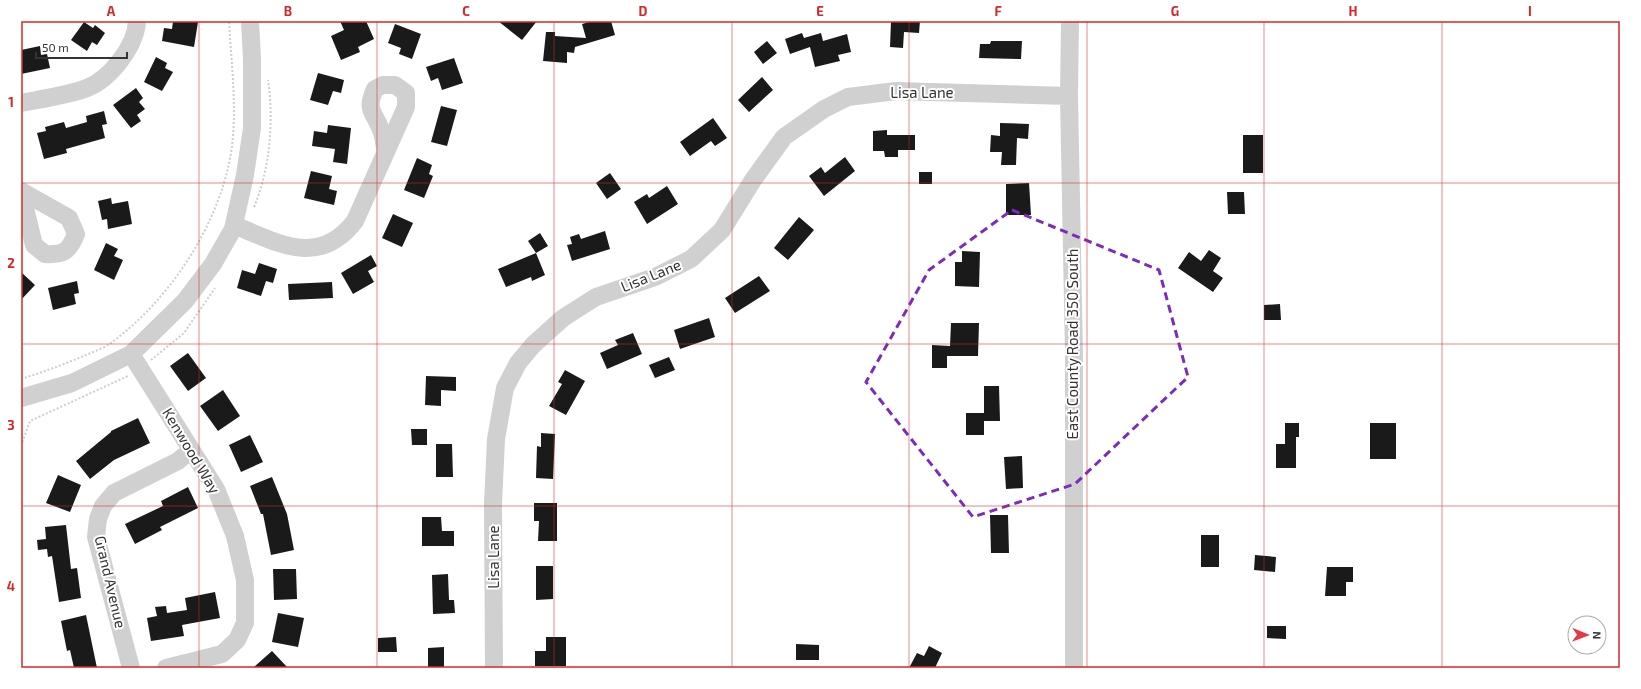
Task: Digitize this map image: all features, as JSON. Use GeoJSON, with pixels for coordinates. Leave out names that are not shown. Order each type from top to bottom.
{"type":"FeatureCollection","features":[{"type":"Feature","properties":{"kind":"street"},"geometry":{"type":"LineString","coordinates":[[21,103],[88,88],[111,72],[126,54],[137,27],[137,21]]}},
{"type":"Feature","properties":{"kind":"street"},"geometry":{"type":"LineString","coordinates":[[21,398],[72,383],[135,361],[169,318],[200,283],[221,251],[234,225],[245,175],[252,128],[252,59],[250,21]]}},
{"type":"Feature","properties":{"kind":"street","name":"East County Road 350 South"},"geometry":{"type":"LineString","coordinates":[[1070,21],[1069,96],[1073,340],[1074,668]]}},
{"type":"Feature","properties":{"kind":"street","name":"Lisa Lane"},"geometry":{"type":"LineString","coordinates":[[494,668],[493,504],[496,439],[505,388],[518,363],[533,345],[563,318],[596,297],[655,277],[691,259],[722,230],[784,137],[824,109],[848,97],[896,91],[1069,96]]}},
{"type":"Feature","properties":{"kind":"street"},"geometry":{"type":"LineString","coordinates":[[234,225],[296,249],[322,246],[334,241],[345,233],[355,221],[386,152]]}},
{"type":"Feature","properties":{"kind":"street","name":"Kenwood Way"},"geometry":{"type":"LineString","coordinates":[[135,361],[216,489],[235,536],[245,580],[245,623],[237,640],[222,654],[166,668]]}},
{"type":"Feature","properties":{"kind":"street","name":"Grand Avenue"},"geometry":{"type":"LineString","coordinates":[[131,668],[96,537],[98,519],[103,506],[114,493],[178,461],[191,450]]}},
{"type":"Feature","properties":{"kind":"path"},"geometry":{"type":"LineString","coordinates":[[21,379],[58,367],[107,345],[144,313],[173,281],[200,243],[223,188],[233,136],[234,93],[229,21]]}},
{"type":"Feature","properties":{"kind":"path"},"geometry":{"type":"LineString","coordinates":[[252,212],[262,187],[268,144],[271,100],[268,77]]}},
{"type":"Feature","properties":{"kind":"path"},"geometry":{"type":"LineString","coordinates":[[21,446],[30,421],[126,377],[135,361],[184,333],[216,286]]}},
{"type":"Feature","properties":{"kind":"highlighted area"},"geometry":{"type":"Polygon","coordinates":[[[1012,210],[1159,270],[1188,377],[1075,484],[973,517],[866,382],[929,270],[1012,210]]]}},
{"type":"Feature","properties":{"kind":"building"},"geometry":{"type":"Polygon","coordinates":[[[173,21],[198,22],[194,47],[162,41],[164,28],[172,29],[173,21]]]}},
{"type":"Feature","properties":{"kind":"building"},"geometry":{"type":"Polygon","coordinates":[[[340,21],[366,21],[374,39],[358,47],[360,52],[341,60],[331,36],[344,30],[340,21]]]}},
{"type":"Feature","properties":{"kind":"building"},"geometry":{"type":"Polygon","coordinates":[[[498,21],[537,21],[522,40],[498,21]]]}},
{"type":"Feature","properties":{"kind":"building"},"geometry":{"type":"Polygon","coordinates":[[[593,21],[611,21],[615,35],[575,47],[574,53],[567,52],[567,63],[543,61],[546,32],[555,32],[555,36],[586,38],[582,24],[593,21]]]}},
{"type":"Feature","properties":{"kind":"building"},"geometry":{"type":"Polygon","coordinates":[[[891,21],[920,21],[919,33],[904,32],[903,48],[890,47],[891,21]]]}},
{"type":"Feature","properties":{"kind":"building"},"geometry":{"type":"Polygon","coordinates":[[[84,22],[93,28],[95,25],[105,33],[97,45],[92,42],[87,51],[71,40],[84,22]]]}},
{"type":"Feature","properties":{"kind":"building"},"geometry":{"type":"Polygon","coordinates":[[[395,24],[421,34],[412,59],[399,54],[401,48],[388,43],[395,24]]]}},
{"type":"Feature","properties":{"kind":"building"},"geometry":{"type":"Polygon","coordinates":[[[802,33],[804,38],[821,33],[823,41],[847,34],[851,52],[838,55],[840,61],[815,67],[810,47],[790,54],[785,39],[802,33]]]}},
{"type":"Feature","properties":{"kind":"building"},"geometry":{"type":"Polygon","coordinates":[[[767,41],[777,53],[763,64],[754,52],[767,41]]]}},
{"type":"Feature","properties":{"kind":"building"},"geometry":{"type":"Polygon","coordinates":[[[991,41],[1022,41],[1021,59],[979,58],[980,44],[990,44],[991,41]]]}},
{"type":"Feature","properties":{"kind":"building"},"geometry":{"type":"Polygon","coordinates":[[[40,46],[41,55],[47,54],[50,68],[21,74],[21,50],[40,46]]]}},
{"type":"Feature","properties":{"kind":"building"},"geometry":{"type":"Polygon","coordinates":[[[156,57],[167,63],[165,68],[173,72],[162,91],[144,82],[156,57]]]}},
{"type":"Feature","properties":{"kind":"building"},"geometry":{"type":"Polygon","coordinates":[[[454,58],[463,83],[442,90],[438,78],[431,81],[426,67],[454,58]]]}},
{"type":"Feature","properties":{"kind":"building"},"geometry":{"type":"Polygon","coordinates":[[[318,73],[344,80],[341,93],[333,91],[328,105],[310,100],[318,73]]]}},
{"type":"Feature","properties":{"kind":"building"},"geometry":{"type":"Polygon","coordinates":[[[762,77],[773,90],[749,112],[738,100],[762,77]]]}},
{"type":"Feature","properties":{"kind":"building"},"geometry":{"type":"Polygon","coordinates":[[[136,88],[143,98],[139,102],[145,109],[137,115],[141,121],[131,128],[113,105],[136,88]]]}},
{"type":"Feature","properties":{"kind":"building"},"geometry":{"type":"Polygon","coordinates":[[[441,106],[457,110],[447,146],[431,142],[441,106]]]}},
{"type":"Feature","properties":{"kind":"building"},"geometry":{"type":"Polygon","coordinates":[[[104,111],[107,124],[102,125],[105,138],[66,149],[67,153],[44,159],[37,133],[46,131],[45,127],[64,122],[66,128],[87,122],[86,116],[104,111]]]}},
{"type":"Feature","properties":{"kind":"building"},"geometry":{"type":"Polygon","coordinates":[[[713,118],[727,138],[715,146],[711,141],[690,156],[680,142],[713,118]]]}},
{"type":"Feature","properties":{"kind":"building"},"geometry":{"type":"Polygon","coordinates":[[[1000,123],[1029,124],[1028,139],[1017,138],[1016,165],[1001,165],[1002,152],[990,152],[991,135],[1000,136],[1000,123]]]}},
{"type":"Feature","properties":{"kind":"building"},"geometry":{"type":"Polygon","coordinates":[[[328,125],[351,128],[347,164],[333,162],[335,149],[312,146],[314,131],[327,133],[328,125]]]}},
{"type":"Feature","properties":{"kind":"building"},"geometry":{"type":"Polygon","coordinates":[[[887,130],[887,135],[915,135],[915,150],[898,150],[898,157],[885,157],[884,151],[873,151],[873,131],[887,130]]]}},
{"type":"Feature","properties":{"kind":"building"},"geometry":{"type":"Polygon","coordinates":[[[1243,135],[1263,135],[1263,173],[1243,173],[1243,135]]]}},
{"type":"Feature","properties":{"kind":"building"},"geometry":{"type":"Polygon","coordinates":[[[845,157],[855,171],[824,196],[809,176],[821,167],[825,173],[845,157]]]}},
{"type":"Feature","properties":{"kind":"building"},"geometry":{"type":"Polygon","coordinates":[[[417,158],[432,165],[429,174],[433,176],[424,198],[404,190],[417,158]]]}},
{"type":"Feature","properties":{"kind":"building"},"geometry":{"type":"Polygon","coordinates":[[[311,171],[332,176],[329,189],[337,191],[334,205],[304,198],[311,171]]]}},
{"type":"Feature","properties":{"kind":"building"},"geometry":{"type":"Polygon","coordinates":[[[919,172],[932,172],[932,184],[919,184],[919,172]]]}},
{"type":"Feature","properties":{"kind":"building"},"geometry":{"type":"Polygon","coordinates":[[[610,173],[621,189],[607,199],[596,183],[610,173]]]}},
{"type":"Feature","properties":{"kind":"building"},"geometry":{"type":"Polygon","coordinates":[[[1029,183],[1031,215],[1006,215],[1006,184],[1029,183]]]}},
{"type":"Feature","properties":{"kind":"building"},"geometry":{"type":"Polygon","coordinates":[[[667,186],[678,204],[647,224],[634,202],[647,194],[649,198],[667,186]]]}},
{"type":"Feature","properties":{"kind":"building"},"geometry":{"type":"Polygon","coordinates":[[[1227,192],[1244,192],[1245,214],[1228,214],[1227,192]]]}},
{"type":"Feature","properties":{"kind":"building"},"geometry":{"type":"Polygon","coordinates":[[[111,198],[112,204],[128,201],[132,224],[108,229],[107,219],[102,220],[98,201],[111,198]]]}},
{"type":"Feature","properties":{"kind":"building"},"geometry":{"type":"Polygon","coordinates":[[[393,214],[413,223],[402,247],[382,238],[393,214]]]}},
{"type":"Feature","properties":{"kind":"building"},"geometry":{"type":"Polygon","coordinates":[[[799,217],[814,230],[788,260],[774,248],[799,217]]]}},
{"type":"Feature","properties":{"kind":"building"},"geometry":{"type":"Polygon","coordinates":[[[605,231],[610,249],[572,261],[567,245],[572,244],[570,237],[579,234],[581,239],[605,231]]]}},
{"type":"Feature","properties":{"kind":"building"},"geometry":{"type":"Polygon","coordinates":[[[540,233],[548,246],[536,253],[528,241],[540,233]]]}},
{"type":"Feature","properties":{"kind":"building"},"geometry":{"type":"Polygon","coordinates":[[[106,243],[118,249],[114,256],[123,260],[114,280],[94,270],[106,243]]]}},
{"type":"Feature","properties":{"kind":"building"},"geometry":{"type":"Polygon","coordinates":[[[1209,250],[1221,258],[1213,271],[1223,278],[1213,292],[1178,268],[1189,252],[1201,261],[1209,250]]]}},
{"type":"Feature","properties":{"kind":"building"},"geometry":{"type":"Polygon","coordinates":[[[962,251],[980,252],[979,287],[955,286],[955,262],[962,262],[962,251]]]}},
{"type":"Feature","properties":{"kind":"building"},"geometry":{"type":"Polygon","coordinates":[[[536,253],[545,275],[532,281],[531,277],[506,287],[498,269],[536,253]]]}},
{"type":"Feature","properties":{"kind":"building"},"geometry":{"type":"Polygon","coordinates":[[[371,255],[377,266],[368,271],[374,282],[353,294],[341,273],[371,255]]]}},
{"type":"Feature","properties":{"kind":"building"},"geometry":{"type":"Polygon","coordinates":[[[259,263],[277,269],[273,283],[266,281],[261,296],[237,288],[242,270],[255,274],[259,263]]]}},
{"type":"Feature","properties":{"kind":"building"},"geometry":{"type":"Polygon","coordinates":[[[21,272],[35,285],[21,300],[21,272]]]}},
{"type":"Feature","properties":{"kind":"building"},"geometry":{"type":"Polygon","coordinates":[[[759,276],[770,291],[735,313],[725,298],[759,276]]]}},
{"type":"Feature","properties":{"kind":"building"},"geometry":{"type":"Polygon","coordinates":[[[77,281],[79,293],[74,294],[76,304],[53,310],[48,288],[77,281]]]}},
{"type":"Feature","properties":{"kind":"building"},"geometry":{"type":"Polygon","coordinates":[[[332,282],[333,298],[289,300],[288,284],[332,282]]]}},
{"type":"Feature","properties":{"kind":"building"},"geometry":{"type":"Polygon","coordinates":[[[1280,304],[1281,320],[1264,320],[1264,305],[1280,304]]]}},
{"type":"Feature","properties":{"kind":"building"},"geometry":{"type":"Polygon","coordinates":[[[709,318],[715,337],[680,349],[674,330],[709,318]]]}},
{"type":"Feature","properties":{"kind":"building"},"geometry":{"type":"Polygon","coordinates":[[[951,323],[979,323],[978,356],[947,356],[947,368],[932,368],[932,345],[950,346],[951,323]]]}},
{"type":"Feature","properties":{"kind":"building"},"geometry":{"type":"Polygon","coordinates":[[[633,333],[642,354],[607,369],[600,353],[618,345],[615,340],[633,333]]]}},
{"type":"Feature","properties":{"kind":"building"},"geometry":{"type":"Polygon","coordinates":[[[188,353],[206,378],[188,391],[170,366],[188,353]]]}},
{"type":"Feature","properties":{"kind":"building"},"geometry":{"type":"Polygon","coordinates":[[[669,357],[675,370],[655,378],[649,365],[669,357]]]}},
{"type":"Feature","properties":{"kind":"building"},"geometry":{"type":"Polygon","coordinates":[[[565,370],[585,381],[566,415],[549,406],[562,384],[558,382],[565,370]]]}},
{"type":"Feature","properties":{"kind":"building"},"geometry":{"type":"Polygon","coordinates":[[[426,376],[456,377],[456,391],[441,390],[441,406],[425,405],[426,376]]]}},
{"type":"Feature","properties":{"kind":"building"},"geometry":{"type":"Polygon","coordinates":[[[984,386],[999,386],[1000,421],[984,421],[984,386]]]}},
{"type":"Feature","properties":{"kind":"building"},"geometry":{"type":"Polygon","coordinates":[[[223,390],[240,416],[218,431],[200,406],[223,390]]]}},
{"type":"Feature","properties":{"kind":"building"},"geometry":{"type":"Polygon","coordinates":[[[966,413],[984,413],[984,435],[966,435],[966,413]]]}},
{"type":"Feature","properties":{"kind":"building"},"geometry":{"type":"Polygon","coordinates":[[[138,418],[150,443],[114,460],[90,479],[76,461],[111,431],[138,418]]]}},
{"type":"Feature","properties":{"kind":"building"},"geometry":{"type":"Polygon","coordinates":[[[1285,423],[1299,423],[1299,437],[1296,437],[1296,468],[1276,468],[1276,444],[1285,444],[1285,423]]]}},
{"type":"Feature","properties":{"kind":"building"},"geometry":{"type":"Polygon","coordinates":[[[1370,423],[1396,423],[1396,459],[1370,459],[1370,423]]]}},
{"type":"Feature","properties":{"kind":"building"},"geometry":{"type":"Polygon","coordinates":[[[411,429],[427,429],[427,445],[412,445],[411,429]]]}},
{"type":"Feature","properties":{"kind":"building"},"geometry":{"type":"Polygon","coordinates":[[[541,433],[555,434],[553,479],[536,478],[537,446],[541,447],[541,433]]]}},
{"type":"Feature","properties":{"kind":"building"},"geometry":{"type":"Polygon","coordinates":[[[250,435],[263,462],[241,472],[229,445],[250,435]]]}},
{"type":"Feature","properties":{"kind":"building"},"geometry":{"type":"Polygon","coordinates":[[[436,444],[452,444],[453,477],[436,477],[436,444]]]}},
{"type":"Feature","properties":{"kind":"building"},"geometry":{"type":"Polygon","coordinates":[[[1022,456],[1023,488],[1006,489],[1004,457],[1022,456]]]}},
{"type":"Feature","properties":{"kind":"building"},"geometry":{"type":"Polygon","coordinates":[[[58,475],[81,485],[70,512],[46,503],[58,475]]]}},
{"type":"Feature","properties":{"kind":"building"},"geometry":{"type":"Polygon","coordinates":[[[272,477],[287,514],[294,550],[271,555],[263,514],[261,514],[250,486],[272,477]]]}},
{"type":"Feature","properties":{"kind":"building"},"geometry":{"type":"Polygon","coordinates":[[[188,487],[198,508],[160,527],[162,530],[135,544],[125,524],[163,506],[161,501],[188,487]]]}},
{"type":"Feature","properties":{"kind":"building"},"geometry":{"type":"Polygon","coordinates":[[[534,503],[557,503],[557,541],[538,541],[539,521],[534,521],[534,503]]]}},
{"type":"Feature","properties":{"kind":"building"},"geometry":{"type":"Polygon","coordinates":[[[990,515],[1008,515],[1009,553],[991,553],[990,515]]]}},
{"type":"Feature","properties":{"kind":"building"},"geometry":{"type":"Polygon","coordinates":[[[422,517],[441,517],[442,531],[454,531],[454,546],[422,546],[422,517]]]}},
{"type":"Feature","properties":{"kind":"building"},"geometry":{"type":"Polygon","coordinates":[[[66,525],[71,569],[77,568],[81,598],[59,602],[52,556],[48,557],[47,549],[38,550],[37,540],[46,539],[45,527],[66,525]]]}},
{"type":"Feature","properties":{"kind":"building"},"geometry":{"type":"Polygon","coordinates":[[[1201,535],[1219,535],[1219,567],[1201,567],[1201,535]]]}},
{"type":"Feature","properties":{"kind":"building"},"geometry":{"type":"Polygon","coordinates":[[[1255,555],[1276,557],[1275,572],[1254,570],[1255,555]]]}},
{"type":"Feature","properties":{"kind":"building"},"geometry":{"type":"Polygon","coordinates":[[[536,566],[553,566],[553,599],[536,600],[536,566]]]}},
{"type":"Feature","properties":{"kind":"building"},"geometry":{"type":"Polygon","coordinates":[[[1327,567],[1353,567],[1353,582],[1346,582],[1346,596],[1325,596],[1327,567]]]}},
{"type":"Feature","properties":{"kind":"building"},"geometry":{"type":"Polygon","coordinates":[[[273,569],[296,569],[297,599],[274,600],[273,569]]]}},
{"type":"Feature","properties":{"kind":"building"},"geometry":{"type":"Polygon","coordinates":[[[448,574],[449,600],[454,600],[455,613],[433,614],[432,575],[448,574]]]}},
{"type":"Feature","properties":{"kind":"building"},"geometry":{"type":"Polygon","coordinates":[[[215,592],[220,618],[182,625],[184,636],[151,641],[147,618],[157,616],[155,607],[166,606],[167,613],[187,610],[185,598],[215,592]]]}},
{"type":"Feature","properties":{"kind":"building"},"geometry":{"type":"Polygon","coordinates":[[[278,613],[304,618],[298,647],[272,642],[278,613]]]}},
{"type":"Feature","properties":{"kind":"building"},"geometry":{"type":"Polygon","coordinates":[[[86,615],[97,668],[74,668],[70,650],[67,651],[61,621],[86,615]]]}},
{"type":"Feature","properties":{"kind":"building"},"geometry":{"type":"Polygon","coordinates":[[[1267,626],[1286,626],[1286,639],[1267,638],[1267,626]]]}},
{"type":"Feature","properties":{"kind":"building"},"geometry":{"type":"Polygon","coordinates":[[[396,637],[397,652],[378,652],[378,638],[396,637]]]}},
{"type":"Feature","properties":{"kind":"building"},"geometry":{"type":"Polygon","coordinates":[[[546,637],[566,637],[566,666],[535,666],[535,651],[546,651],[546,637]]]}},
{"type":"Feature","properties":{"kind":"building"},"geometry":{"type":"Polygon","coordinates":[[[796,644],[819,645],[819,660],[796,660],[796,644]]]}},
{"type":"Feature","properties":{"kind":"building"},"geometry":{"type":"Polygon","coordinates":[[[929,646],[942,653],[935,668],[909,668],[917,653],[924,656],[929,646]]]}},
{"type":"Feature","properties":{"kind":"building"},"geometry":{"type":"Polygon","coordinates":[[[444,647],[444,668],[428,668],[428,648],[444,647]]]}},
{"type":"Feature","properties":{"kind":"building"},"geometry":{"type":"Polygon","coordinates":[[[272,651],[288,668],[253,668],[272,651]]]}}]}
